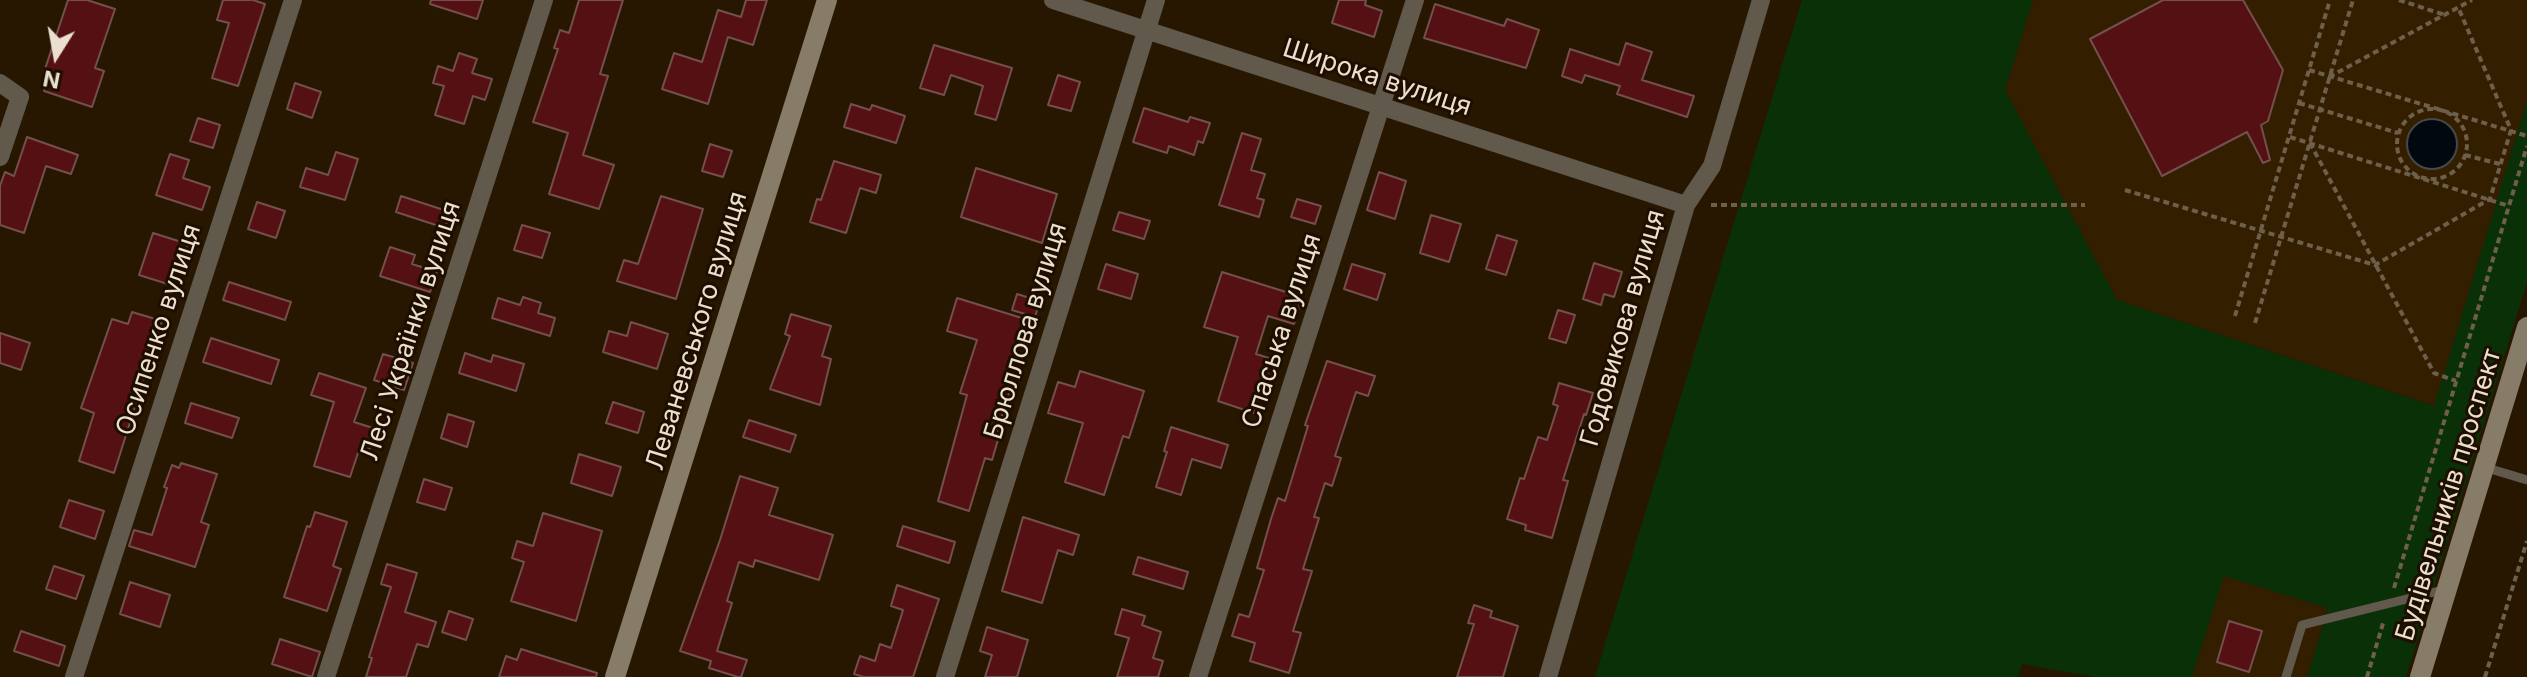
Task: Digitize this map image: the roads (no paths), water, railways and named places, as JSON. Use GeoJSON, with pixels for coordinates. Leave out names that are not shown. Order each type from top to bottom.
{"type":"FeatureCollection","features":[{"type":"Feature","properties":{"kind":"street","name":"Осипенко вулиця"},"geometry":{"type":"LineString","coordinates":[[74,677],[293,0]]}},
{"type":"Feature","properties":{"kind":"street","name":"Лесі Українки вулиця"},"geometry":{"type":"LineString","coordinates":[[326,677],[544,0]]}},
{"type":"Feature","properties":{"kind":"street","name":"Леваневського вулиця"},"geometry":{"type":"LineString","coordinates":[[615,677],[827,0]]}},
{"type":"Feature","properties":{"kind":"street","name":"Широка вулиця"},"geometry":{"type":"LineString","coordinates":[[1053,0],[1686,205]]}},
{"type":"Feature","properties":{"kind":"street","name":"Брюллова вулиця"},"geometry":{"type":"LineString","coordinates":[[945,677],[1156,0]]}},
{"type":"Feature","properties":{"kind":"street","name":"Спаська вулиця"},"geometry":{"type":"LineString","coordinates":[[1198,677],[1415,0]]}},
{"type":"Feature","properties":{"kind":"street","name":"Годовикова вулиця"},"geometry":{"type":"LineString","coordinates":[[1548,677],[1686,205],[1712,166],[1761,0]]}},
{"type":"Feature","properties":{"kind":"street"},"geometry":{"type":"LineString","coordinates":[[0,83],[20,97],[0,157]]}},
{"type":"Feature","properties":{"kind":"street","name":"Будівельників проспект"},"geometry":{"type":"LineString","coordinates":[[2420,677],[2484,467],[2523,353],[2527,327]]}},
{"type":"Feature","properties":{"kind":"lane"},"geometry":{"type":"LineString","coordinates":[[2484,467],[2527,480]]}},
{"type":"Feature","properties":{"kind":"lane"},"geometry":{"type":"LineString","coordinates":[[2286,677],[2302,625],[2447,589]]}}]}
